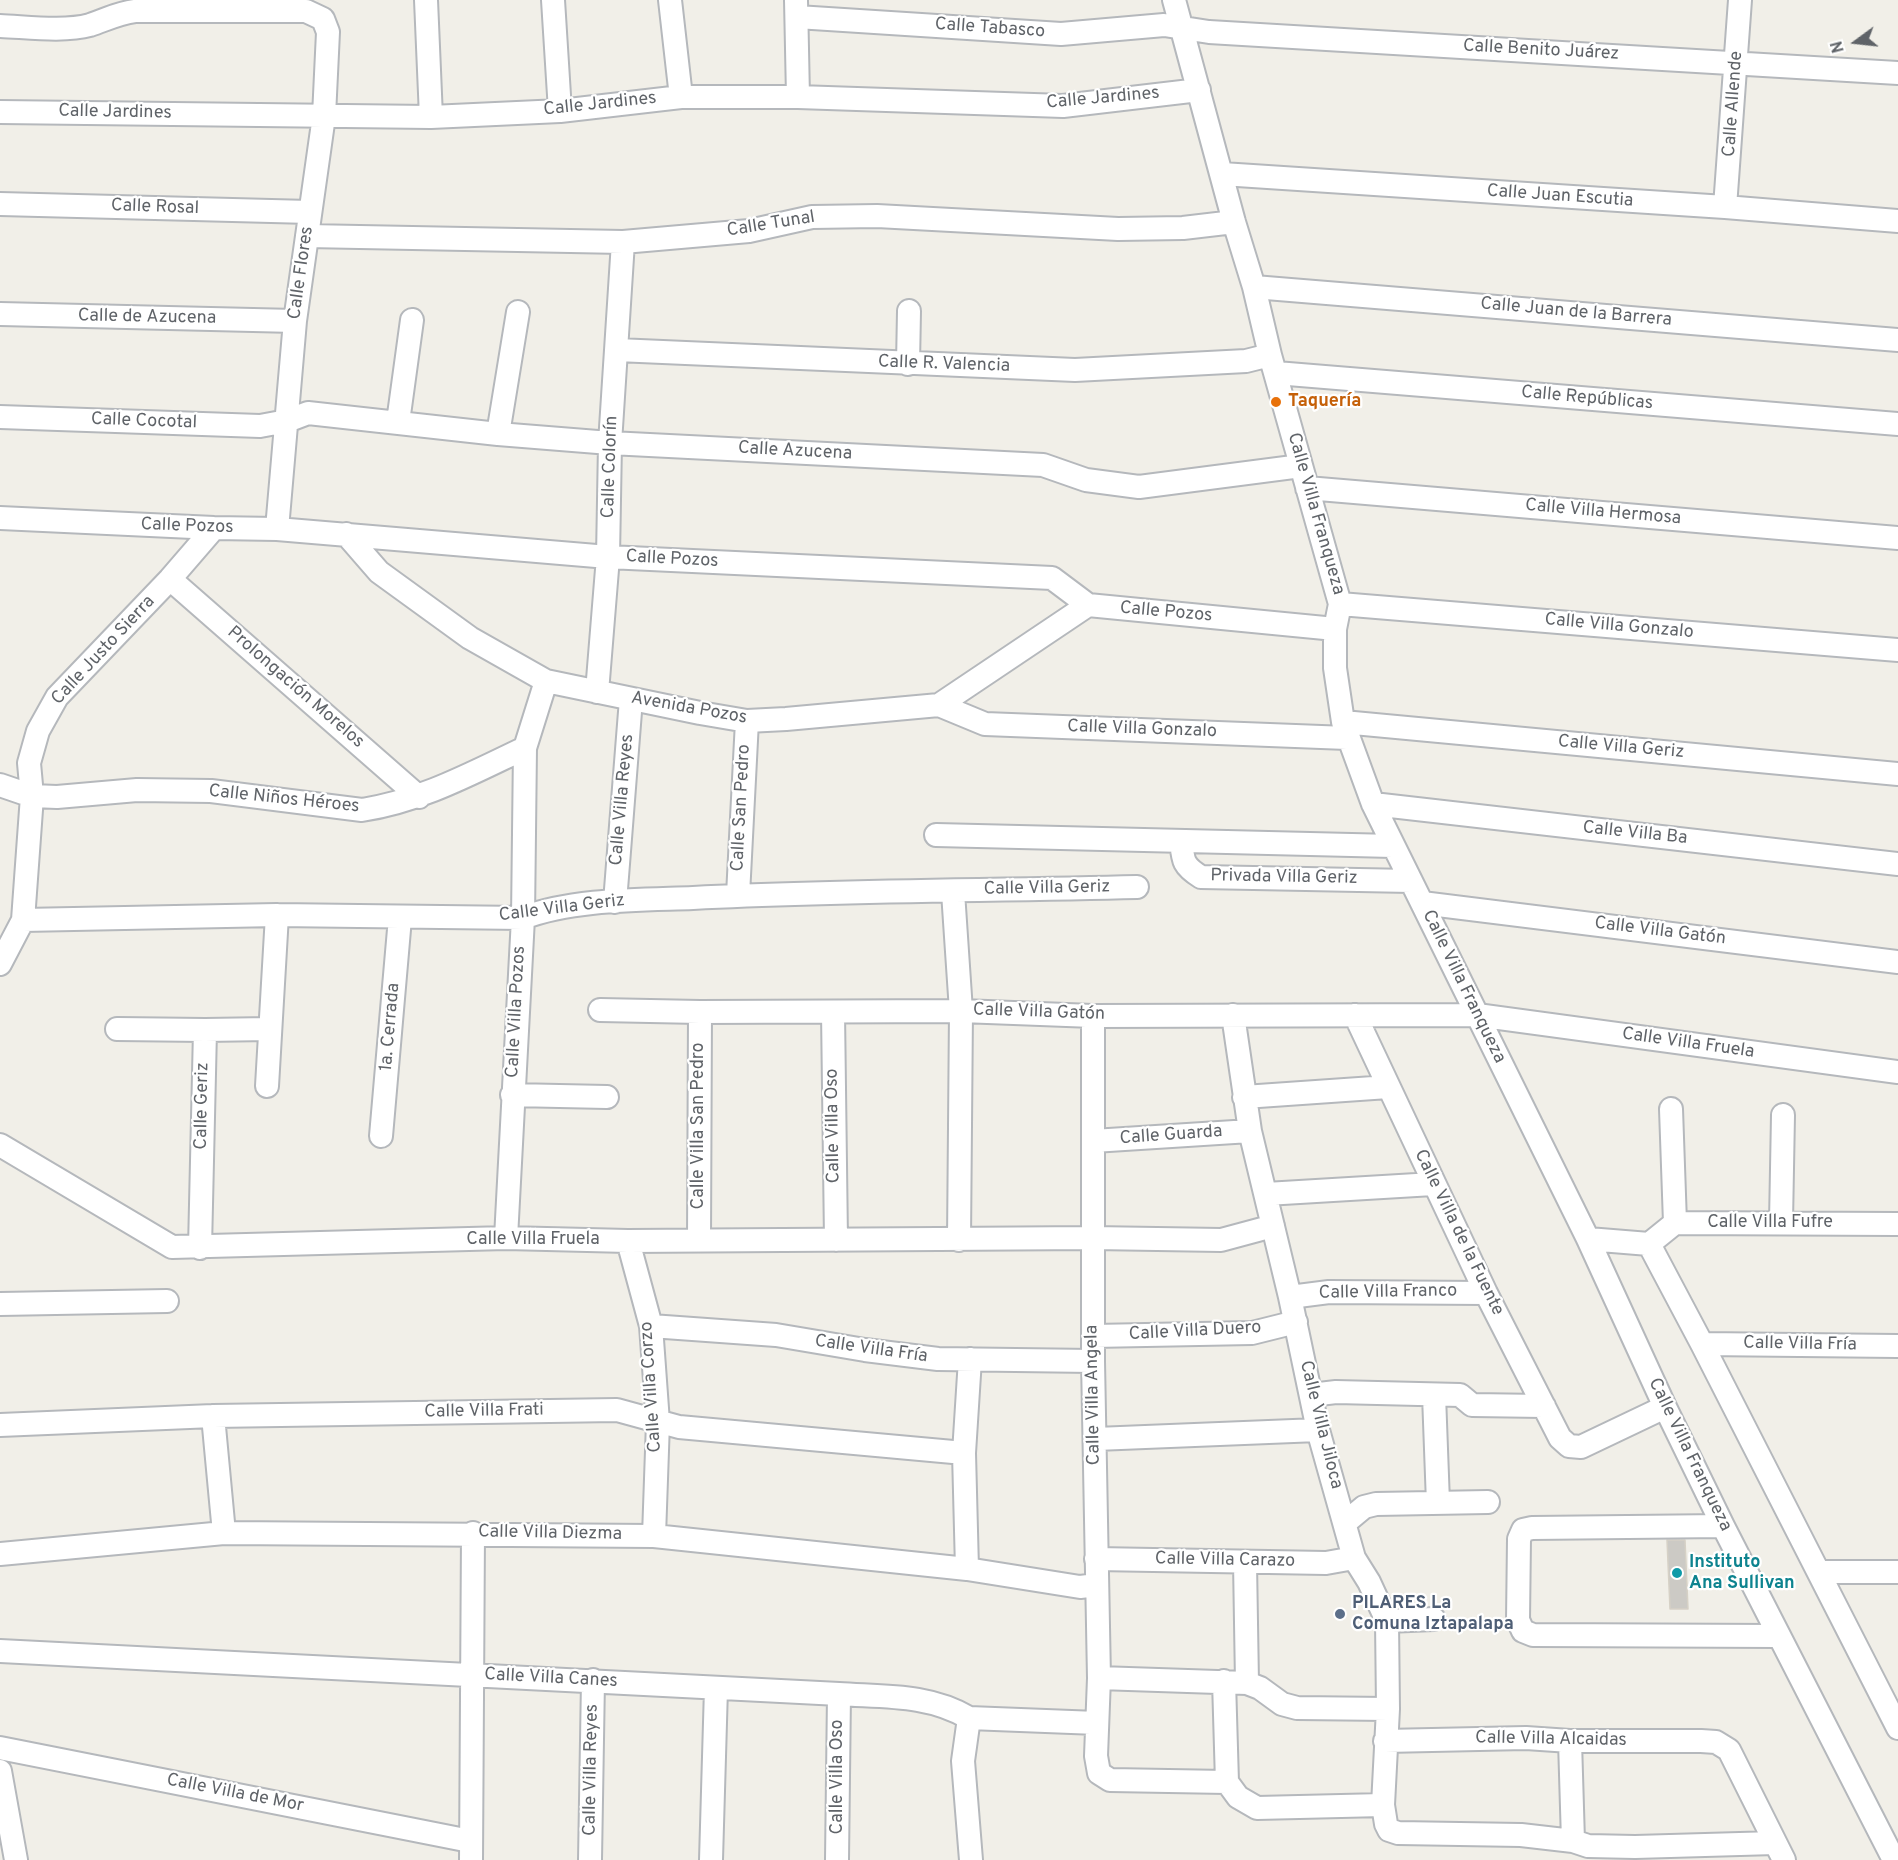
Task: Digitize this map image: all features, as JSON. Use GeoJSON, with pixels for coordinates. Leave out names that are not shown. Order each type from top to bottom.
{"type":"FeatureCollection","features":[{"type":"Feature","properties":{"kind":"street"},"geometry":{"type":"LineString","coordinates":[[426,0],[431,117]]}},
{"type":"Feature","properties":{"kind":"street"},"geometry":{"type":"LineString","coordinates":[[553,0],[560,111]]}},
{"type":"Feature","properties":{"kind":"street"},"geometry":{"type":"LineString","coordinates":[[670,0],[681,97]]}},
{"type":"Feature","properties":{"kind":"street","name":"Calle Villa Franqueza"},"geometry":{"type":"LineString","coordinates":[[1174,0],[1184,29],[1234,222],[1254,287],[1273,364],[1340,604],[1335,629],[1335,668],[1345,730],[1372,804],[1588,1239],[1665,1407],[1723,1526],[1894,1860]]}},
{"type":"Feature","properties":{"kind":"street","name":"Calle Allende"},"geometry":{"type":"LineString","coordinates":[[1725,207],[1740,0]]}},
{"type":"Feature","properties":{"kind":"street"},"geometry":{"type":"LineString","coordinates":[[797,8],[798,97]]}},
{"type":"Feature","properties":{"kind":"street","name":"Calle Tabasco"},"geometry":{"type":"LineString","coordinates":[[797,8],[1061,34],[1164,25],[1184,29]]}},
{"type":"Feature","properties":{"kind":"street","name":"Calle Flores"},"geometry":{"type":"LineString","coordinates":[[0,26],[71,27],[89,25],[119,13],[135,11],[306,11],[323,19],[328,32],[324,116],[295,321],[277,529]]}},
{"type":"Feature","properties":{"kind":"street","name":"Calle Benito Juárez"},"geometry":{"type":"LineString","coordinates":[[1184,29],[1898,73]]}},
{"type":"Feature","properties":{"kind":"street","name":"Calle Jardines"},"geometry":{"type":"LineString","coordinates":[[0,112],[431,117],[560,111],[681,97],[798,97],[1063,106],[1199,90]]}},
{"type":"Feature","properties":{"kind":"street","name":"Calle Juan Escutia"},"geometry":{"type":"LineString","coordinates":[[1222,174],[1725,207],[1898,221]]}},
{"type":"Feature","properties":{"kind":"street","name":"Calle Rosal"},"geometry":{"type":"LineString","coordinates":[[0,204],[310,212]]}},
{"type":"Feature","properties":{"kind":"street","name":"Calle Tunal"},"geometry":{"type":"LineString","coordinates":[[307,236],[623,242],[749,231],[812,217],[877,216],[1118,229],[1183,228],[1234,222]]}},
{"type":"Feature","properties":{"kind":"street","name":"Calle Colorín"},"geometry":{"type":"LineString","coordinates":[[597,692],[608,557],[610,443],[618,350],[623,242]]}},
{"type":"Feature","properties":{"kind":"street","name":"Calle Juan de la Barrera"},"geometry":{"type":"LineString","coordinates":[[1254,287],[1898,340]]}},
{"type":"Feature","properties":{"kind":"street"},"geometry":{"type":"LineString","coordinates":[[908,364],[909,311]]}},
{"type":"Feature","properties":{"kind":"street"},"geometry":{"type":"LineString","coordinates":[[498,434],[518,312]]}},
{"type":"Feature","properties":{"kind":"street","name":"Calle de Azucena"},"geometry":{"type":"LineString","coordinates":[[0,314],[295,321]]}},
{"type":"Feature","properties":{"kind":"street"},"geometry":{"type":"LineString","coordinates":[[398,422],[412,321]]}},
{"type":"Feature","properties":{"kind":"street","name":"Calle R. Valencia"},"geometry":{"type":"LineString","coordinates":[[618,350],[1075,370],[1246,361],[1273,364]]}},
{"type":"Feature","properties":{"kind":"street","name":"Calle Repúblicas"},"geometry":{"type":"LineString","coordinates":[[1273,364],[1898,424]]}},
{"type":"Feature","properties":{"kind":"street","name":"Calle Azucena"},"geometry":{"type":"LineString","coordinates":[[287,421],[308,413],[498,434],[610,443],[1042,465],[1086,480],[1139,487],[1301,466]]}},
{"type":"Feature","properties":{"kind":"street","name":"Calle Cocotal"},"geometry":{"type":"LineString","coordinates":[[0,417],[260,426],[287,421]]}},
{"type":"Feature","properties":{"kind":"street","name":"Calle Villa Hermosa"},"geometry":{"type":"LineString","coordinates":[[1307,488],[1898,538]]}},
{"type":"Feature","properties":{"kind":"street","name":"Calle Pozos"},"geometry":{"type":"LineString","coordinates":[[0,518],[277,529],[608,557],[1052,578],[1088,605],[1335,629]]}},
{"type":"Feature","properties":{"kind":"street","name":"Calle Justo Sierra"},"geometry":{"type":"LineString","coordinates":[[0,964],[23,920],[32,796],[29,763],[38,731],[57,697],[171,579],[214,528]]}},
{"type":"Feature","properties":{"kind":"street","name":"Avenida Pozos"},"geometry":{"type":"LineString","coordinates":[[346,534],[379,572],[470,638],[546,681],[747,721],[939,705],[1088,605]]}},
{"type":"Feature","properties":{"kind":"street","name":"Prolongación Morelos"},"geometry":{"type":"LineString","coordinates":[[171,579],[419,797]]}},
{"type":"Feature","properties":{"kind":"street","name":"Calle Villa Gonzalo"},"geometry":{"type":"LineString","coordinates":[[1340,604],[1898,650]]}},
{"type":"Feature","properties":{"kind":"street","name":"Calle Villa Pozos"},"geometry":{"type":"LineString","coordinates":[[506,1238],[523,918],[525,748],[546,681]]}},
{"type":"Feature","properties":{"kind":"street","name":"Calle Villa Reyes"},"geometry":{"type":"LineString","coordinates":[[615,902],[631,699]]}},
{"type":"Feature","properties":{"kind":"street","name":"Calle Villa Gonzalo"},"geometry":{"type":"LineString","coordinates":[[939,705],[985,723],[1345,730]]}},
{"type":"Feature","properties":{"kind":"street","name":"Calle San Pedro"},"geometry":{"type":"LineString","coordinates":[[738,895],[747,721]]}},
{"type":"Feature","properties":{"kind":"street","name":"Calle Villa Geriz"},"geometry":{"type":"LineString","coordinates":[[1345,730],[1898,774]]}},
{"type":"Feature","properties":{"kind":"street","name":"Calle Niños Héroes"},"geometry":{"type":"LineString","coordinates":[[0,785],[32,796],[57,797],[137,790],[211,791],[362,810],[386,807],[419,797],[525,748]]}},
{"type":"Feature","properties":{"kind":"street","name":"Calle Villa Ba"},"geometry":{"type":"LineString","coordinates":[[1372,804],[1898,864]]}},
{"type":"Feature","properties":{"kind":"street"},"geometry":{"type":"LineString","coordinates":[[936,835],[1394,846]]}},
{"type":"Feature","properties":{"kind":"street","name":"Privada Villa Geriz"},"geometry":{"type":"LineString","coordinates":[[1181,841],[1183,860],[1189,870],[1201,877],[1411,881]]}},
{"type":"Feature","properties":{"kind":"street","name":"Calle Villa Geriz"},"geometry":{"type":"LineString","coordinates":[[23,920],[277,915],[523,918],[545,909],[615,902],[738,895],[1137,887]]}},
{"type":"Feature","properties":{"kind":"street"},"geometry":{"type":"LineString","coordinates":[[953,891],[961,1011],[958,1240]]}},
{"type":"Feature","properties":{"kind":"street","name":"Calle Villa Gatón"},"geometry":{"type":"LineString","coordinates":[[1422,903],[1898,962]]}},
{"type":"Feature","properties":{"kind":"street"},"geometry":{"type":"LineString","coordinates":[[267,1086],[277,915]]}},
{"type":"Feature","properties":{"kind":"street","name":"1a. Cerrada"},"geometry":{"type":"LineString","coordinates":[[381,1136],[400,918]]}},
{"type":"Feature","properties":{"kind":"street","name":"Calle Villa Gatón"},"geometry":{"type":"LineString","coordinates":[[600,1010],[961,1011],[1093,1016],[1477,1015]]}},
{"type":"Feature","properties":{"kind":"street","name":"Calle Villa San Pedro"},"geometry":{"type":"LineString","coordinates":[[699,1240],[700,1012]]}},
{"type":"Feature","properties":{"kind":"street","name":"Calle Villa Oso"},"geometry":{"type":"LineString","coordinates":[[833,1012],[836,1240]]}},
{"type":"Feature","properties":{"kind":"street","name":"Calle Villa Jiloca"},"geometry":{"type":"LineString","coordinates":[[1233,1015],[1250,1131],[1296,1322],[1318,1430],[1346,1522],[1354,1558],[1370,1582],[1387,1622],[1388,1709],[1383,1804],[1386,1824],[1389,1830],[1398,1833],[1521,1834],[1573,1841]]}},
{"type":"Feature","properties":{"kind":"street","name":"Calle Villa de la Fuente"},"geometry":{"type":"LineString","coordinates":[[1355,1015],[1433,1184],[1560,1438],[1569,1446],[1581,1447],[1665,1407]]}},
{"type":"Feature","properties":{"kind":"street","name":"Calle Villa Fruela"},"geometry":{"type":"LineString","coordinates":[[1477,1015],[1898,1072]]}},
{"type":"Feature","properties":{"kind":"street","name":"Calle Villa Angela"},"geometry":{"type":"LineString","coordinates":[[1093,1016],[1093,1361],[1099,1678],[1096,1756],[1099,1773],[1110,1780],[1227,1782]]}},
{"type":"Feature","properties":{"kind":"street"},"geometry":{"type":"LineString","coordinates":[[117,1029],[269,1029]]}},
{"type":"Feature","properties":{"kind":"street","name":"Calle Geriz"},"geometry":{"type":"LineString","coordinates":[[200,1248],[205,1030]]}},
{"type":"Feature","properties":{"kind":"street"},"geometry":{"type":"LineString","coordinates":[[1244,1097],[1388,1087]]}},
{"type":"Feature","properties":{"kind":"street"},"geometry":{"type":"LineString","coordinates":[[512,1095],[608,1097]]}},
{"type":"Feature","properties":{"kind":"street"},"geometry":{"type":"LineString","coordinates":[[1588,1239],[1649,1244],[1675,1222],[1671,1109]]}},
{"type":"Feature","properties":{"kind":"street"},"geometry":{"type":"LineString","coordinates":[[1781,1222],[1783,1115]]}},
{"type":"Feature","properties":{"kind":"street","name":"Calle Guarda"},"geometry":{"type":"LineString","coordinates":[[1093,1141],[1250,1131]]}},
{"type":"Feature","properties":{"kind":"street","name":"Calle Villa Fruela"},"geometry":{"type":"LineString","coordinates":[[0,1145],[172,1247],[506,1238],[628,1241],[1093,1238],[1221,1240],[1273,1226]]}},
{"type":"Feature","properties":{"kind":"street"},"geometry":{"type":"LineString","coordinates":[[1266,1194],[1433,1184]]}},
{"type":"Feature","properties":{"kind":"street","name":"Calle Villa Fufre"},"geometry":{"type":"LineString","coordinates":[[1675,1222],[1898,1224]]}},
{"type":"Feature","properties":{"kind":"street","name":"Calle Villa Corzo"},"geometry":{"type":"LineString","coordinates":[[628,1241],[651,1326],[658,1422],[654,1536]]}},
{"type":"Feature","properties":{"kind":"street"},"geometry":{"type":"LineString","coordinates":[[1649,1244],[1819,1572],[1890,1696],[1898,1728]]}},
{"type":"Feature","properties":{"kind":"street","name":"Calle Villa Franco"},"geometry":{"type":"LineString","coordinates":[[1290,1297],[1329,1292],[1486,1293]]}},
{"type":"Feature","properties":{"kind":"street"},"geometry":{"type":"LineString","coordinates":[[0,1304],[167,1300]]}},
{"type":"Feature","properties":{"kind":"street","name":"Calle Villa Duero"},"geometry":{"type":"LineString","coordinates":[[1093,1336],[1252,1333],[1296,1322]]}},
{"type":"Feature","properties":{"kind":"street","name":"Calle Villa Fría"},"geometry":{"type":"LineString","coordinates":[[651,1326],[776,1335],[938,1359],[1093,1361]]}},
{"type":"Feature","properties":{"kind":"street","name":"Calle Villa Fría"},"geometry":{"type":"LineString","coordinates":[[1702,1344],[1898,1346]]}},
{"type":"Feature","properties":{"kind":"street"},"geometry":{"type":"LineString","coordinates":[[967,1569],[964,1453],[970,1359]]}},
{"type":"Feature","properties":{"kind":"street"},"geometry":{"type":"LineString","coordinates":[[1311,1395],[1336,1392],[1460,1395],[1472,1405],[1544,1406]]}},
{"type":"Feature","properties":{"kind":"street"},"geometry":{"type":"LineString","coordinates":[[1434,1395],[1438,1503]]}},
{"type":"Feature","properties":{"kind":"street","name":"Calle Villa Frati"},"geometry":{"type":"LineString","coordinates":[[0,1425],[213,1416],[617,1410],[679,1427],[964,1453]]}},
{"type":"Feature","properties":{"kind":"street"},"geometry":{"type":"LineString","coordinates":[[213,1416],[224,1533]]}},
{"type":"Feature","properties":{"kind":"street"},"geometry":{"type":"LineString","coordinates":[[1095,1439],[1318,1430]]}},
{"type":"Feature","properties":{"kind":"street"},"geometry":{"type":"LineString","coordinates":[[1346,1522],[1364,1507],[1377,1504],[1488,1502]]}},
{"type":"Feature","properties":{"kind":"street"},"geometry":{"type":"LineString","coordinates":[[1723,1526],[1532,1528],[1523,1530],[1519,1539],[1518,1620],[1523,1631],[1533,1635],[1779,1636]]}},
{"type":"Feature","properties":{"kind":"street","name":"Calle Villa Diezma"},"geometry":{"type":"LineString","coordinates":[[0,1554],[224,1533],[654,1536],[967,1569],[1080,1587],[1097,1585]]}},
{"type":"Feature","properties":{"kind":"street"},"geometry":{"type":"LineString","coordinates":[[470,1850],[474,1533]]}},
{"type":"Feature","properties":{"kind":"street","name":"Calle Villa Carazo"},"geometry":{"type":"LineString","coordinates":[[1096,1559],[1326,1563],[1354,1558]]}},
{"type":"Feature","properties":{"kind":"street"},"geometry":{"type":"LineString","coordinates":[[1245,1562],[1247,1683]]}},
{"type":"Feature","properties":{"kind":"street"},"geometry":{"type":"LineString","coordinates":[[1819,1572],[1898,1572]]}},
{"type":"Feature","properties":{"kind":"street"},"geometry":{"type":"LineString","coordinates":[[1387,1622],[1434,1619]]}},
{"type":"Feature","properties":{"kind":"street","name":"Calle Villa Canes"},"geometry":{"type":"LineString","coordinates":[[0,1651],[839,1694],[929,1701],[953,1708],[969,1718],[1097,1723]]}},
{"type":"Feature","properties":{"kind":"street"},"geometry":{"type":"LineString","coordinates":[[1099,1678],[1247,1683],[1260,1688],[1282,1704],[1298,1708],[1388,1709]]}},
{"type":"Feature","properties":{"kind":"street","name":"Calle Villa Reyes"},"geometry":{"type":"LineString","coordinates":[[590,1860],[593,1680]]}},
{"type":"Feature","properties":{"kind":"street"},"geometry":{"type":"LineString","coordinates":[[1224,1681],[1227,1782],[1238,1797],[1257,1808],[1383,1804]]}},
{"type":"Feature","properties":{"kind":"street"},"geometry":{"type":"LineString","coordinates":[[711,1860],[716,1688]]}},
{"type":"Feature","properties":{"kind":"street","name":"Calle Villa Oso"},"geometry":{"type":"LineString","coordinates":[[837,1860],[839,1694]]}},
{"type":"Feature","properties":{"kind":"street"},"geometry":{"type":"LineString","coordinates":[[969,1718],[963,1761],[971,1860]]}},
{"type":"Feature","properties":{"kind":"street","name":"Calle Villa Alcaidas"},"geometry":{"type":"LineString","coordinates":[[1386,1741],[1526,1738],[1570,1741],[1716,1742],[1729,1750],[1780,1852]]}},
{"type":"Feature","properties":{"kind":"street"},"geometry":{"type":"LineString","coordinates":[[1570,1741],[1573,1841],[1588,1846],[1635,1854],[1780,1852]]}},
{"type":"Feature","properties":{"kind":"street","name":"Calle Villa de Mor"},"geometry":{"type":"LineString","coordinates":[[0,1748],[470,1850]]}},
{"type":"Feature","properties":{"kind":"street"},"geometry":{"type":"LineString","coordinates":[[0,1771],[16,1860],[4,1860]]}},
{"type":"Feature","properties":{"kind":"building","name":"Instituto Ana Sullivan"},"geometry":{"type":"Polygon","coordinates":[[[1667,1540],[1685,1540],[1688,1609],[1670,1609],[1667,1540]]]}},
{"type":"Feature","properties":{"kind":"place","name":"Taquería"},"geometry":{"type":"Point","coordinates":[1276,402]}},
{"type":"Feature","properties":{"kind":"place","name":"Instituto Ana Sullivan"},"geometry":{"type":"Point","coordinates":[1677,1573]}},
{"type":"Feature","properties":{"kind":"place","name":"PILARES La Comuna Iztapalapa"},"geometry":{"type":"Point","coordinates":[1340,1614]}}]}
